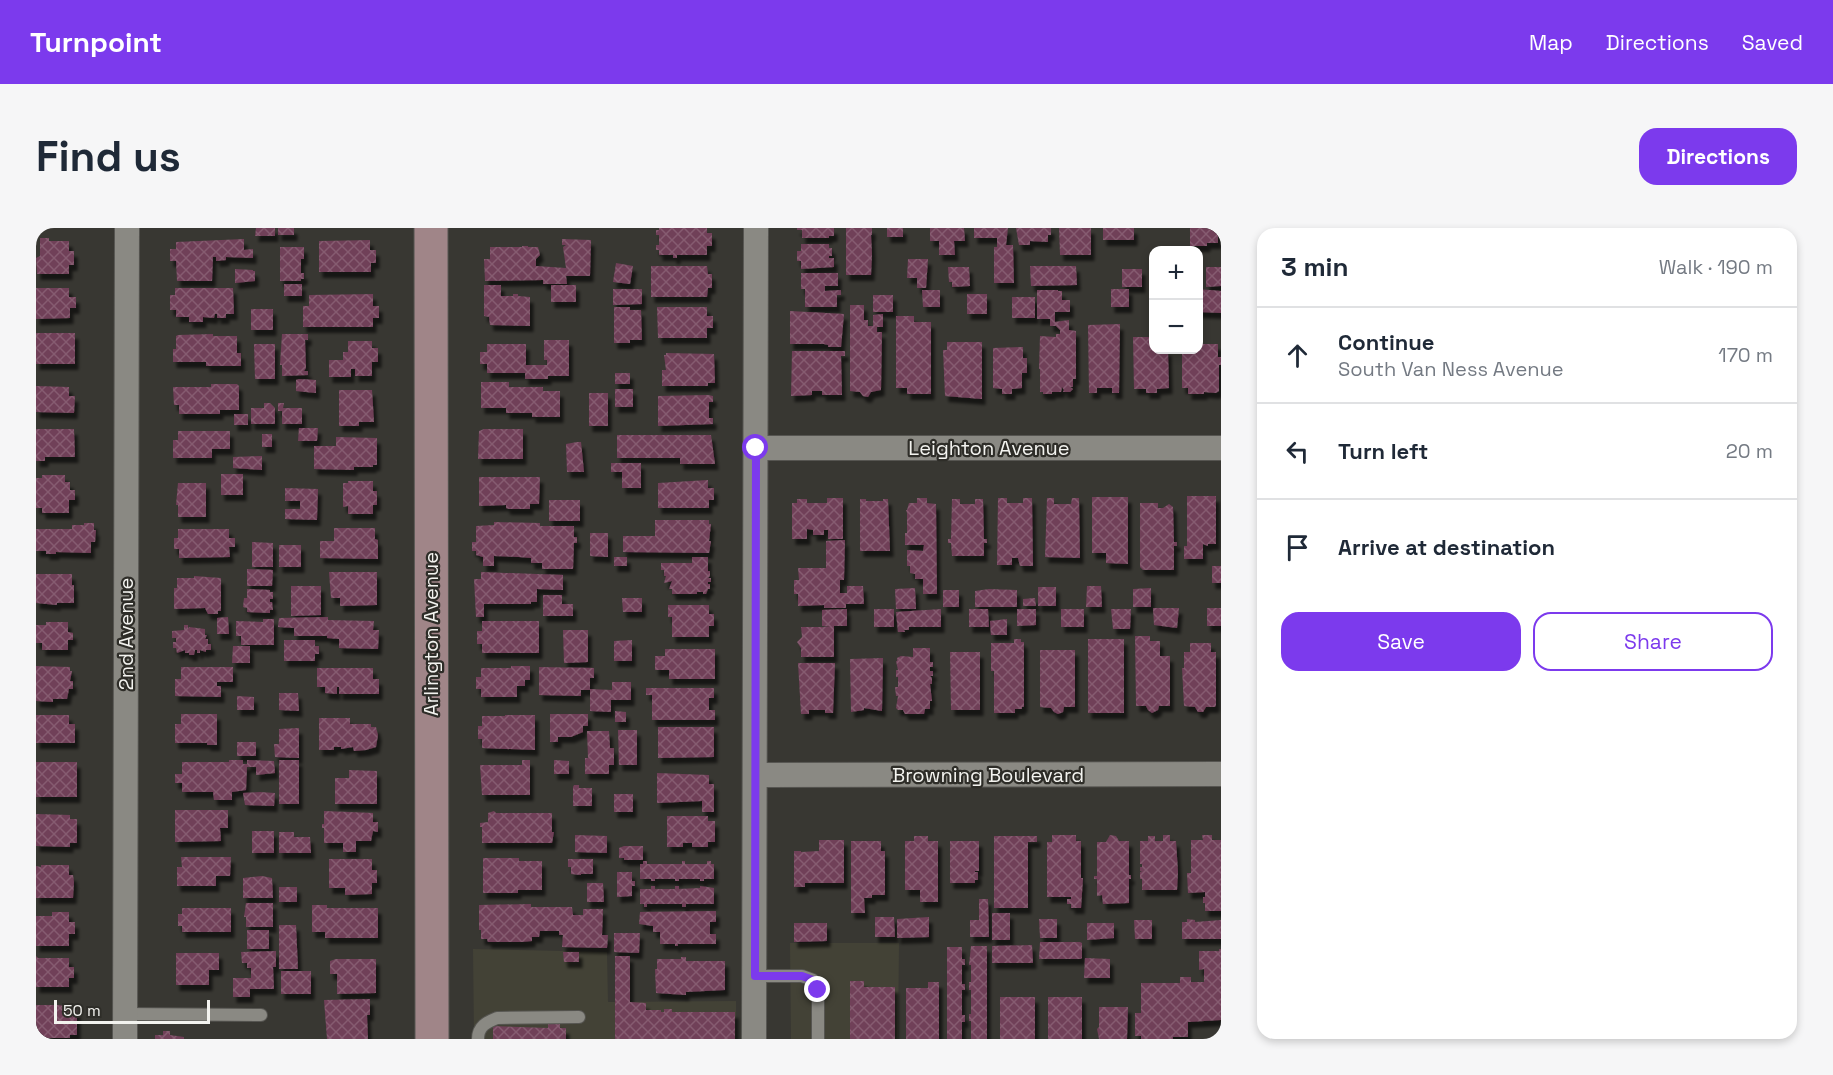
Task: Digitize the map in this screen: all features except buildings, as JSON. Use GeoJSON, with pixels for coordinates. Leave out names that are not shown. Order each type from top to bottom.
{"type":"FeatureCollection","features":[{"type":"Feature","properties":{"kind":"main road","name":"Arlington Avenue"},"geometry":{"type":"LineString","coordinates":[[431,228],[432,1039]]}},
{"type":"Feature","properties":{"kind":"street","name":"2nd Avenue"},"geometry":{"type":"LineString","coordinates":[[124,1039],[127,228]]}},
{"type":"Feature","properties":{"kind":"street"},"geometry":{"type":"LineString","coordinates":[[754,1039],[756,228]]}},
{"type":"Feature","properties":{"kind":"street","name":"Leighton Avenue"},"geometry":{"type":"LineString","coordinates":[[756,448],[1221,448]]}},
{"type":"Feature","properties":{"kind":"street","name":"Browning Boulevard"},"geometry":{"type":"LineString","coordinates":[[756,775],[1221,774]]}},
{"type":"Feature","properties":{"kind":"lane"},"geometry":{"type":"LineString","coordinates":[[755,976],[802,976],[813,980],[818,990],[818,1039]]}},
{"type":"Feature","properties":{"kind":"lane"},"geometry":{"type":"LineString","coordinates":[[125,1014],[261,1015]]}},
{"type":"Feature","properties":{"kind":"lane"},"geometry":{"type":"LineString","coordinates":[[478,1039],[478,1034],[485,1022],[497,1018],[579,1017]]}},
{"type":"Feature","properties":{"kind":"shaded area"},"geometry":{"type":"Polygon","coordinates":[[[790,943],[899,943],[898,1039],[791,1039],[790,943]]]}},
{"type":"Feature","properties":{"kind":"shaded area"},"geometry":{"type":"Polygon","coordinates":[[[473,949],[607,952],[608,1002],[736,1001],[736,1039],[474,1039],[473,949]]]}},
{"type":"Feature","properties":{"kind":"route"},"geometry":{"type":"LineString","coordinates":[[756,448],[755,976],[802,976],[813,980],[818,990]]}}]}
